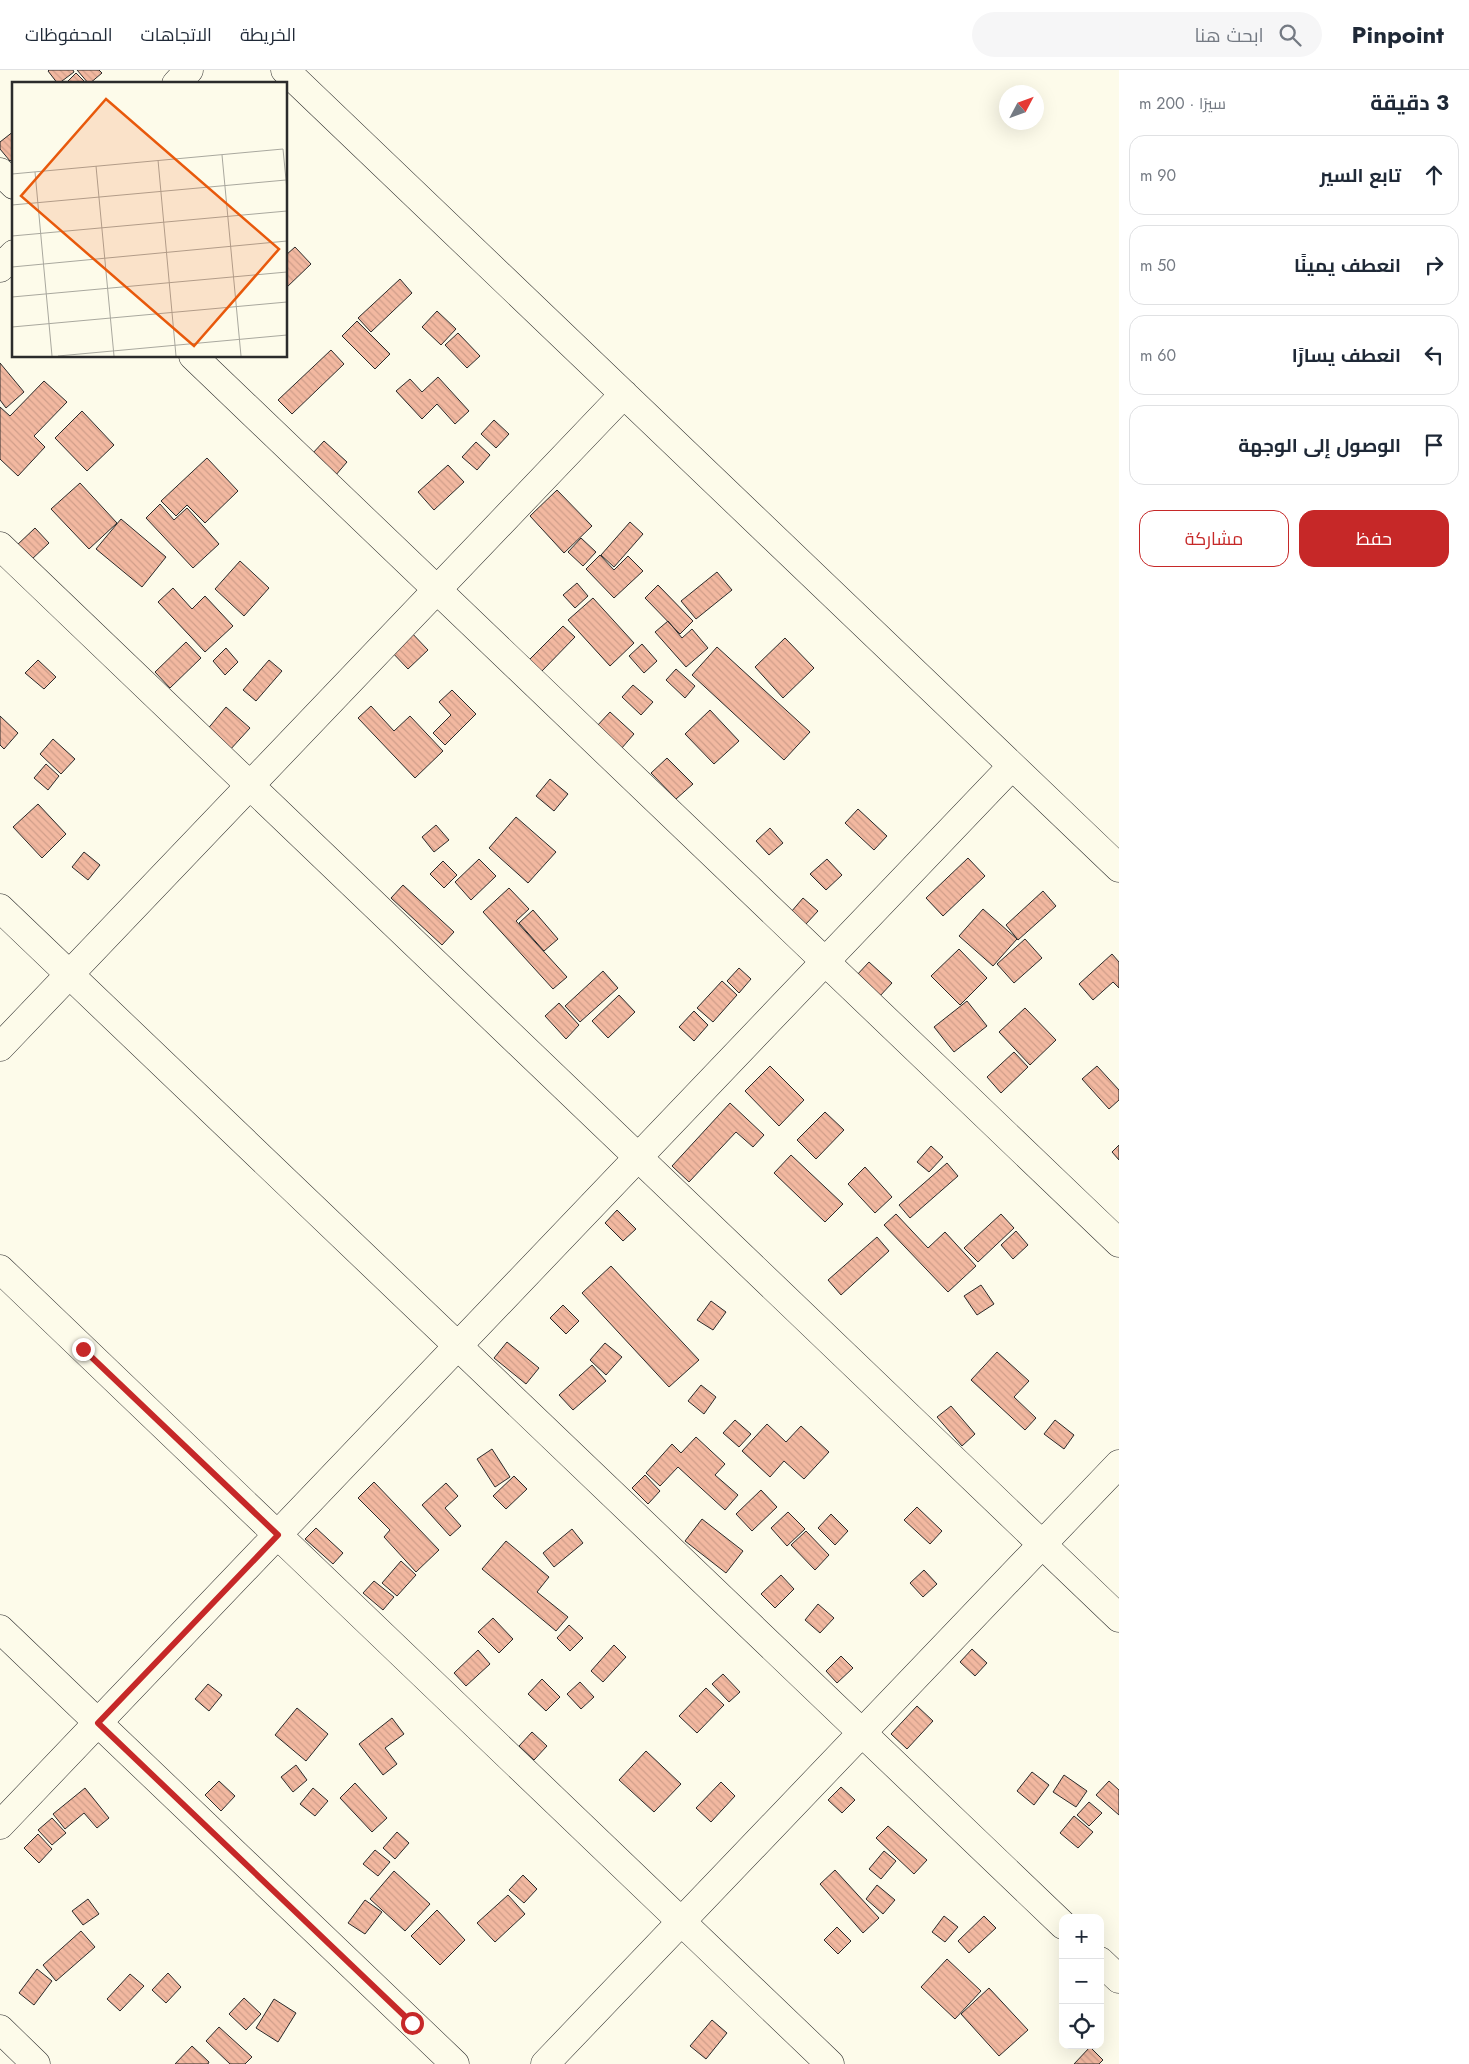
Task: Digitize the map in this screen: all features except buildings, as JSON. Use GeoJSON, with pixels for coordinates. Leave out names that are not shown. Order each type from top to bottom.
{"type":"FeatureCollection","features":[{"type":"Feature","properties":{"kind":"street"},"geometry":{"type":"LineString","coordinates":[[178,82],[189,70]]}},
{"type":"Feature","properties":{"kind":"street"},"geometry":{"type":"LineString","coordinates":[[285,70],[1119,868]]}},
{"type":"Feature","properties":{"kind":"street"},"geometry":{"type":"LineString","coordinates":[[0,172],[12,183]]}},
{"type":"Feature","properties":{"kind":"street"},"geometry":{"type":"LineString","coordinates":[[0,268],[12,256]]}},
{"type":"Feature","properties":{"kind":"street"},"geometry":{"type":"LineString","coordinates":[[195,358],[1119,1243]]}},
{"type":"Feature","properties":{"kind":"street"},"geometry":{"type":"LineString","coordinates":[[0,1046],[624,394]]}},
{"type":"Feature","properties":{"kind":"street"},"geometry":{"type":"LineString","coordinates":[[0,546],[1119,1618]]}},
{"type":"Feature","properties":{"kind":"street"},"geometry":{"type":"LineString","coordinates":[[0,1826],[1012,766]]}},
{"type":"Feature","properties":{"kind":"street"},"geometry":{"type":"LineString","coordinates":[[0,908],[1059,1921]]}},
{"type":"Feature","properties":{"kind":"street"},"geometry":{"type":"LineString","coordinates":[[0,1269],[830,2064]]}},
{"type":"Feature","properties":{"kind":"street"},"geometry":{"type":"LineString","coordinates":[[545,2064],[1119,1464]]}},
{"type":"Feature","properties":{"kind":"street"},"geometry":{"type":"LineString","coordinates":[[0,1629],[455,2064]]}},
{"type":"Feature","properties":{"kind":"street"},"geometry":{"type":"LineString","coordinates":[[1104,1965],[1119,1979]]}},
{"type":"Feature","properties":{"kind":"street"},"geometry":{"type":"LineString","coordinates":[[0,2029],[36,2064]]}},
{"type":"Feature","properties":{"kind":"route"},"geometry":{"type":"LineString","coordinates":[[83,1349],[278,1535],[98,1723],[412,2023]]}}]}
